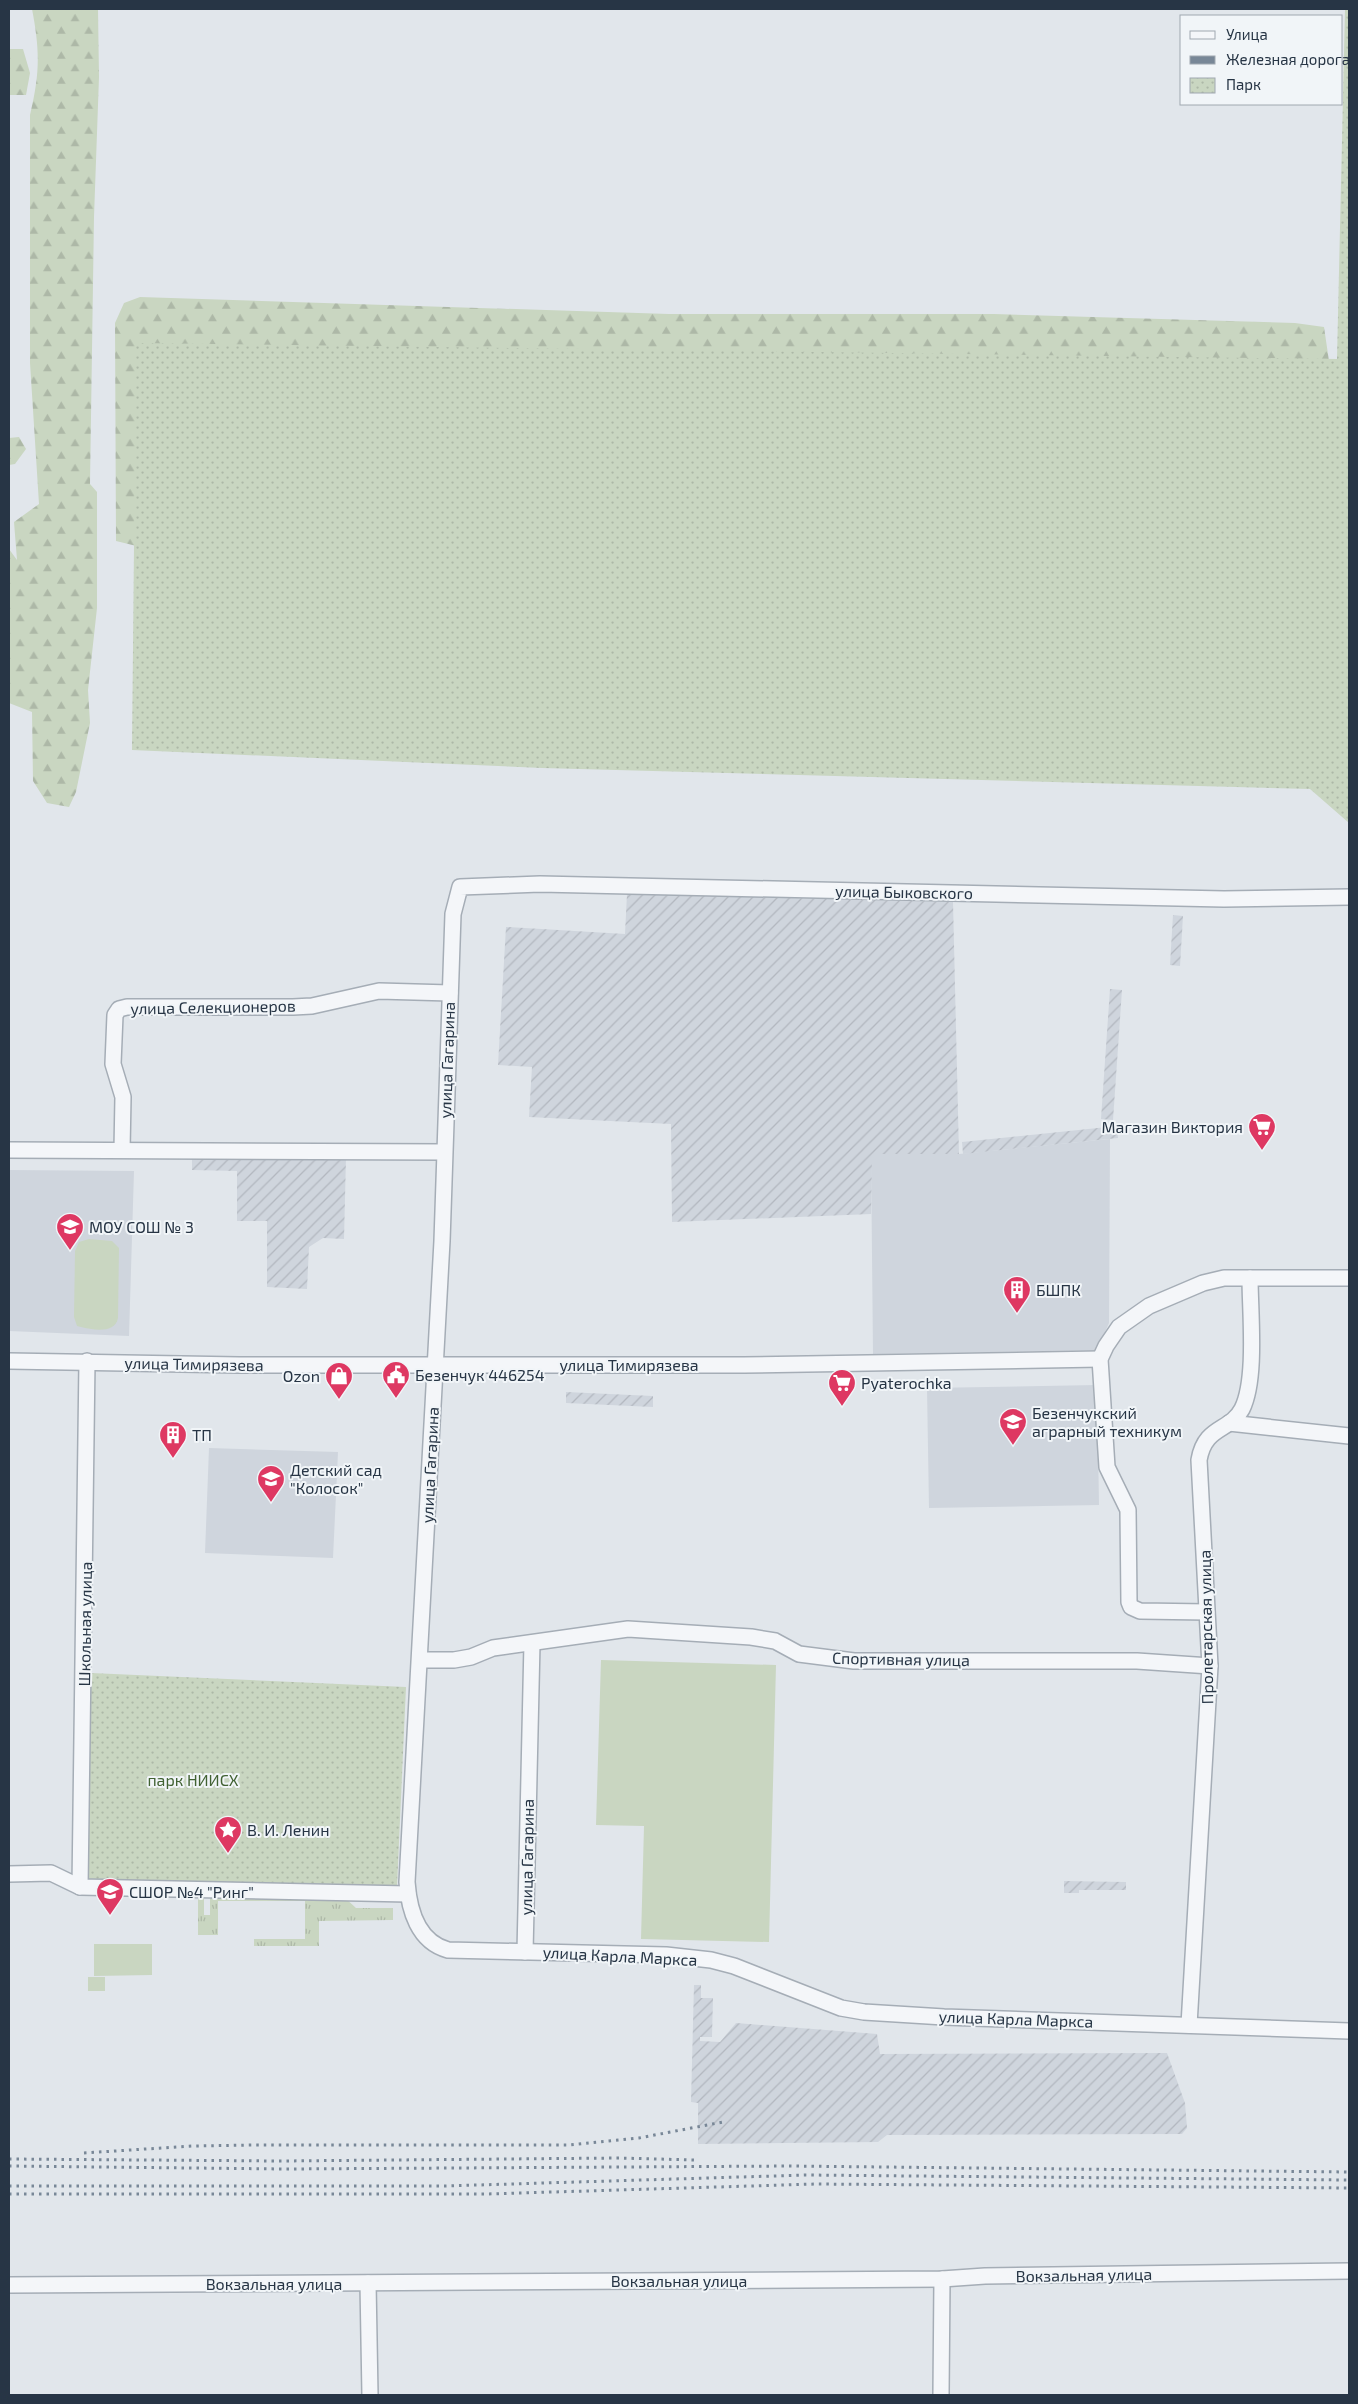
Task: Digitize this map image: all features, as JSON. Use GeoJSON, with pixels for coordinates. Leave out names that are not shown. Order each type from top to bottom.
{"type":"FeatureCollection","features":[{"type":"Feature","properties":{"kind":"street","name":"улица Быковского"},"geometry":{"type":"LineString","coordinates":[[460,887],[540,884],[1224,899],[1349,897]]}},
{"type":"Feature","properties":{"kind":"street","name":"улица Гагарина"},"geometry":{"type":"LineString","coordinates":[[408,1894],[436,1365],[453,914],[460,887]]}},
{"type":"Feature","properties":{"kind":"street","name":"улица Селекционеров"},"geometry":{"type":"LineString","coordinates":[[122,1150],[123,1097],[113,1064],[115,1015],[119,1010],[127,1007],[312,1006],[379,991],[450,992]]}},
{"type":"Feature","properties":{"kind":"street"},"geometry":{"type":"LineString","coordinates":[[9,1150],[444,1152]]}},
{"type":"Feature","properties":{"kind":"street"},"geometry":{"type":"LineString","coordinates":[[1207,1612],[1140,1610],[1132,1607],[1129,1602],[1128,1510],[1124,1499],[1108,1474],[1100,1359],[1119,1327],[1149,1306],[1203,1283],[1224,1278],[1349,1278]]}},
{"type":"Feature","properties":{"kind":"street","name":"Пролетарская улица"},"geometry":{"type":"LineString","coordinates":[[1189,2025],[1210,1666],[1200,1460],[1204,1444],[1210,1435],[1229,1423],[1241,1411],[1248,1387],[1250,1278]]}},
{"type":"Feature","properties":{"kind":"street","name":"улица Тимирязева"},"geometry":{"type":"LineString","coordinates":[[9,1361],[239,1365],[867,1365],[1100,1359]]}},
{"type":"Feature","properties":{"kind":"street","name":"Школьная улица"},"geometry":{"type":"LineString","coordinates":[[80,1887],[87,1361]]}},
{"type":"Feature","properties":{"kind":"street"},"geometry":{"type":"LineString","coordinates":[[1229,1423],[1349,1436]]}},
{"type":"Feature","properties":{"kind":"street","name":"Спортивная улица"},"geometry":{"type":"LineString","coordinates":[[420,1660],[454,1660],[471,1657],[493,1648],[628,1629],[751,1637],[775,1641],[799,1654],[854,1661],[1136,1660],[1210,1666]]}},
{"type":"Feature","properties":{"kind":"street","name":"улица Гагарина"},"geometry":{"type":"LineString","coordinates":[[525,1952],[532,1643]]}},
{"type":"Feature","properties":{"kind":"street"},"geometry":{"type":"LineString","coordinates":[[9,1874],[50,1873],[80,1887],[408,1894]]}},
{"type":"Feature","properties":{"kind":"street","name":"улица Карла Маркса"},"geometry":{"type":"LineString","coordinates":[[408,1894],[410,1908],[417,1924],[428,1939],[440,1948],[455,1951],[666,1955],[711,1960],[734,1966],[841,2008],[864,2012],[944,2018],[1349,2031]]}},
{"type":"Feature","properties":{"kind":"street","name":"Вокзальная улица"},"geometry":{"type":"LineString","coordinates":[[9,2285],[942,2279],[985,2276],[1349,2271]]}},
{"type":"Feature","properties":{"kind":"street"},"geometry":{"type":"LineString","coordinates":[[941,2395],[942,2279]]}},
{"type":"Feature","properties":{"kind":"street"},"geometry":{"type":"LineString","coordinates":[[368,2283],[370,2395]]}},
{"type":"Feature","properties":{"kind":"shaded area"},"geometry":{"type":"Polygon","coordinates":[[[627,894],[953,902],[959,1154],[872,1154],[871,1214],[672,1222],[671,1124],[529,1117],[532,1067],[498,1065],[506,927],[625,934],[627,894]]]}},
{"type":"Feature","properties":{"kind":"shaded area"},"geometry":{"type":"Polygon","coordinates":[[[1173,915],[1183,916],[1180,966],[1170,965],[1173,915]]]}},
{"type":"Feature","properties":{"kind":"shaded area"},"geometry":{"type":"Polygon","coordinates":[[[1110,989],[1122,990],[1113,1120],[1101,1119],[1110,989]]]}},
{"type":"Feature","properties":{"kind":"shaded area"},"geometry":{"type":"Polygon","coordinates":[[[1117,1126],[1118,1138],[963,1154],[962,1142],[1117,1126]]]}},
{"type":"Feature","properties":{"kind":"shaded area"},"geometry":{"type":"Polygon","coordinates":[[[1110,1139],[1109,1323],[1097,1350],[873,1354],[871,1154],[959,1154],[1110,1139]]]}},
{"type":"Feature","properties":{"kind":"shaded area"},"geometry":{"type":"Polygon","coordinates":[[[230,1154],[346,1157],[344,1239],[323,1238],[309,1247],[307,1289],[267,1287],[267,1221],[237,1221],[237,1171],[192,1170],[192,1159],[230,1159],[230,1154]]]}},
{"type":"Feature","properties":{"kind":"shaded area","name":"МОУ СОШ № 3"},"geometry":{"type":"Polygon","coordinates":[[[9,1170],[134,1171],[129,1336],[9,1331],[9,1170]]]}},
{"type":"Feature","properties":{"kind":"shaded area","name":"Безенчукский аграрный техникум"},"geometry":{"type":"Polygon","coordinates":[[[1097,1385],[1099,1505],[929,1508],[927,1388],[1097,1385]]]}},
{"type":"Feature","properties":{"kind":"shaded area"},"geometry":{"type":"Polygon","coordinates":[[[566,1392],[653,1396],[653,1407],[566,1403],[566,1392]]]}},
{"type":"Feature","properties":{"kind":"shaded area","name":"Детский сад \"Колосок\""},"geometry":{"type":"Polygon","coordinates":[[[209,1448],[338,1452],[333,1558],[205,1553],[209,1448]]]}},
{"type":"Feature","properties":{"kind":"shaded area"},"geometry":{"type":"Polygon","coordinates":[[[1064,1881],[1126,1882],[1126,1890],[1079,1890],[1079,1893],[1064,1893],[1064,1881]]]}},
{"type":"Feature","properties":{"kind":"shaded area"},"geometry":{"type":"Polygon","coordinates":[[[694,1985],[701,1985],[701,1998],[713,1998],[712,2037],[700,2037],[700,2041],[720,2042],[736,2023],[877,2034],[880,2054],[1167,2053],[1185,2103],[1187,2128],[1182,2134],[887,2135],[878,2142],[698,2144],[698,2103],[691,2102],[694,1985]]]}},
{"type":"Feature","properties":{"kind":"green space"},"geometry":{"type":"Polygon","coordinates":[[[32,9],[98,9],[99,77],[94,217],[90,484],[97,492],[97,608],[88,690],[90,723],[76,792],[69,807],[47,803],[33,781],[32,712],[9,703],[9,549],[17,560],[14,522],[39,504],[30,363],[30,115],[36,87],[38,62],[32,9]]]}},
{"type":"Feature","properties":{"kind":"green space"},"geometry":{"type":"Polygon","coordinates":[[[1345,9],[1349,9],[1349,823],[1310,789],[542,768],[132,750],[136,343],[1337,359],[1345,9]]]}},
{"type":"Feature","properties":{"kind":"green space"},"geometry":{"type":"Polygon","coordinates":[[[9,49],[23,49],[30,73],[26,95],[9,95],[9,49]]]}},
{"type":"Feature","properties":{"kind":"green space"},"geometry":{"type":"Polygon","coordinates":[[[140,297],[669,314],[994,314],[1295,323],[1324,327],[1329,361],[157,551],[116,541],[115,323],[124,303],[140,297]]]}},
{"type":"Feature","properties":{"kind":"green space"},"geometry":{"type":"Polygon","coordinates":[[[19,437],[26,449],[15,464],[9,465],[9,438],[19,437]]]}},
{"type":"Feature","properties":{"kind":"green space"},"geometry":{"type":"Polygon","coordinates":[[[89,1239],[112,1241],[119,1248],[118,1318],[113,1327],[103,1330],[77,1326],[74,1317],[75,1251],[79,1242],[89,1239]]]}},
{"type":"Feature","properties":{"kind":"green space"},"geometry":{"type":"Polygon","coordinates":[[[601,1660],[776,1665],[769,1942],[641,1939],[644,1826],[596,1825],[601,1660]]]}},
{"type":"Feature","properties":{"kind":"green space","name":"парк НИИСХ"},"geometry":{"type":"Polygon","coordinates":[[[91,1673],[406,1687],[397,1886],[88,1881],[91,1673]]]}},
{"type":"Feature","properties":{"kind":"green space"},"geometry":{"type":"Polygon","coordinates":[[[198,1897],[204,1897],[204,1915],[210,1915],[210,1897],[344,1897],[356,1908],[393,1908],[393,1920],[319,1921],[319,1946],[254,1946],[254,1939],[305,1939],[305,1901],[218,1901],[218,1935],[198,1935],[198,1897]]]}},
{"type":"Feature","properties":{"kind":"green space"},"geometry":{"type":"Polygon","coordinates":[[[94,1944],[152,1944],[152,1975],[94,1976],[94,1944]]]}},
{"type":"Feature","properties":{"kind":"green space"},"geometry":{"type":"Polygon","coordinates":[[[88,1977],[105,1977],[105,1991],[88,1991],[88,1977]]]}},
{"type":"Feature","properties":{"kind":"railway"},"geometry":{"type":"LineString","coordinates":[[84,2153],[192,2146],[568,2145],[639,2138],[723,2122]]}},
{"type":"Feature","properties":{"kind":"railway"},"geometry":{"type":"LineString","coordinates":[[9,2159],[281,2161],[619,2158],[695,2160]]}},
{"type":"Feature","properties":{"kind":"railway"},"geometry":{"type":"LineString","coordinates":[[9,2166],[285,2169],[790,2166],[1349,2172]]}},
{"type":"Feature","properties":{"kind":"railway"},"geometry":{"type":"LineString","coordinates":[[9,2186],[445,2186],[806,2175],[1349,2180]]}},
{"type":"Feature","properties":{"kind":"railway"},"geometry":{"type":"LineString","coordinates":[[9,2194],[487,2194],[816,2184],[1349,2188]]}},
{"type":"Feature","properties":{"kind":"place","name":"Магазин Виктория"},"geometry":{"type":"Point","coordinates":[1262,1151]}},
{"type":"Feature","properties":{"kind":"place","name":"МОУ СОШ № 3"},"geometry":{"type":"Point","coordinates":[70,1251]}},
{"type":"Feature","properties":{"kind":"place","name":"БШПК"},"geometry":{"type":"Point","coordinates":[1017,1314]}},
{"type":"Feature","properties":{"kind":"place","name":"Безенчук 446254"},"geometry":{"type":"Point","coordinates":[396,1399]}},
{"type":"Feature","properties":{"kind":"place","name":"Ozon"},"geometry":{"type":"Point","coordinates":[339,1400]}},
{"type":"Feature","properties":{"kind":"place","name":"Pyaterochka"},"geometry":{"type":"Point","coordinates":[842,1407]}},
{"type":"Feature","properties":{"kind":"place","name":"Безенчукский аграрный техникум"},"geometry":{"type":"Point","coordinates":[1013,1446]}},
{"type":"Feature","properties":{"kind":"place","name":"ТП"},"geometry":{"type":"Point","coordinates":[173,1459]}},
{"type":"Feature","properties":{"kind":"place","name":"Детский сад \"Колосок\""},"geometry":{"type":"Point","coordinates":[271,1503]}},
{"type":"Feature","properties":{"kind":"place","name":"В. И. Ленин"},"geometry":{"type":"Point","coordinates":[228,1854]}},
{"type":"Feature","properties":{"kind":"place","name":"СШОР №4 \"Ринг\""},"geometry":{"type":"Point","coordinates":[110,1916]}}]}
